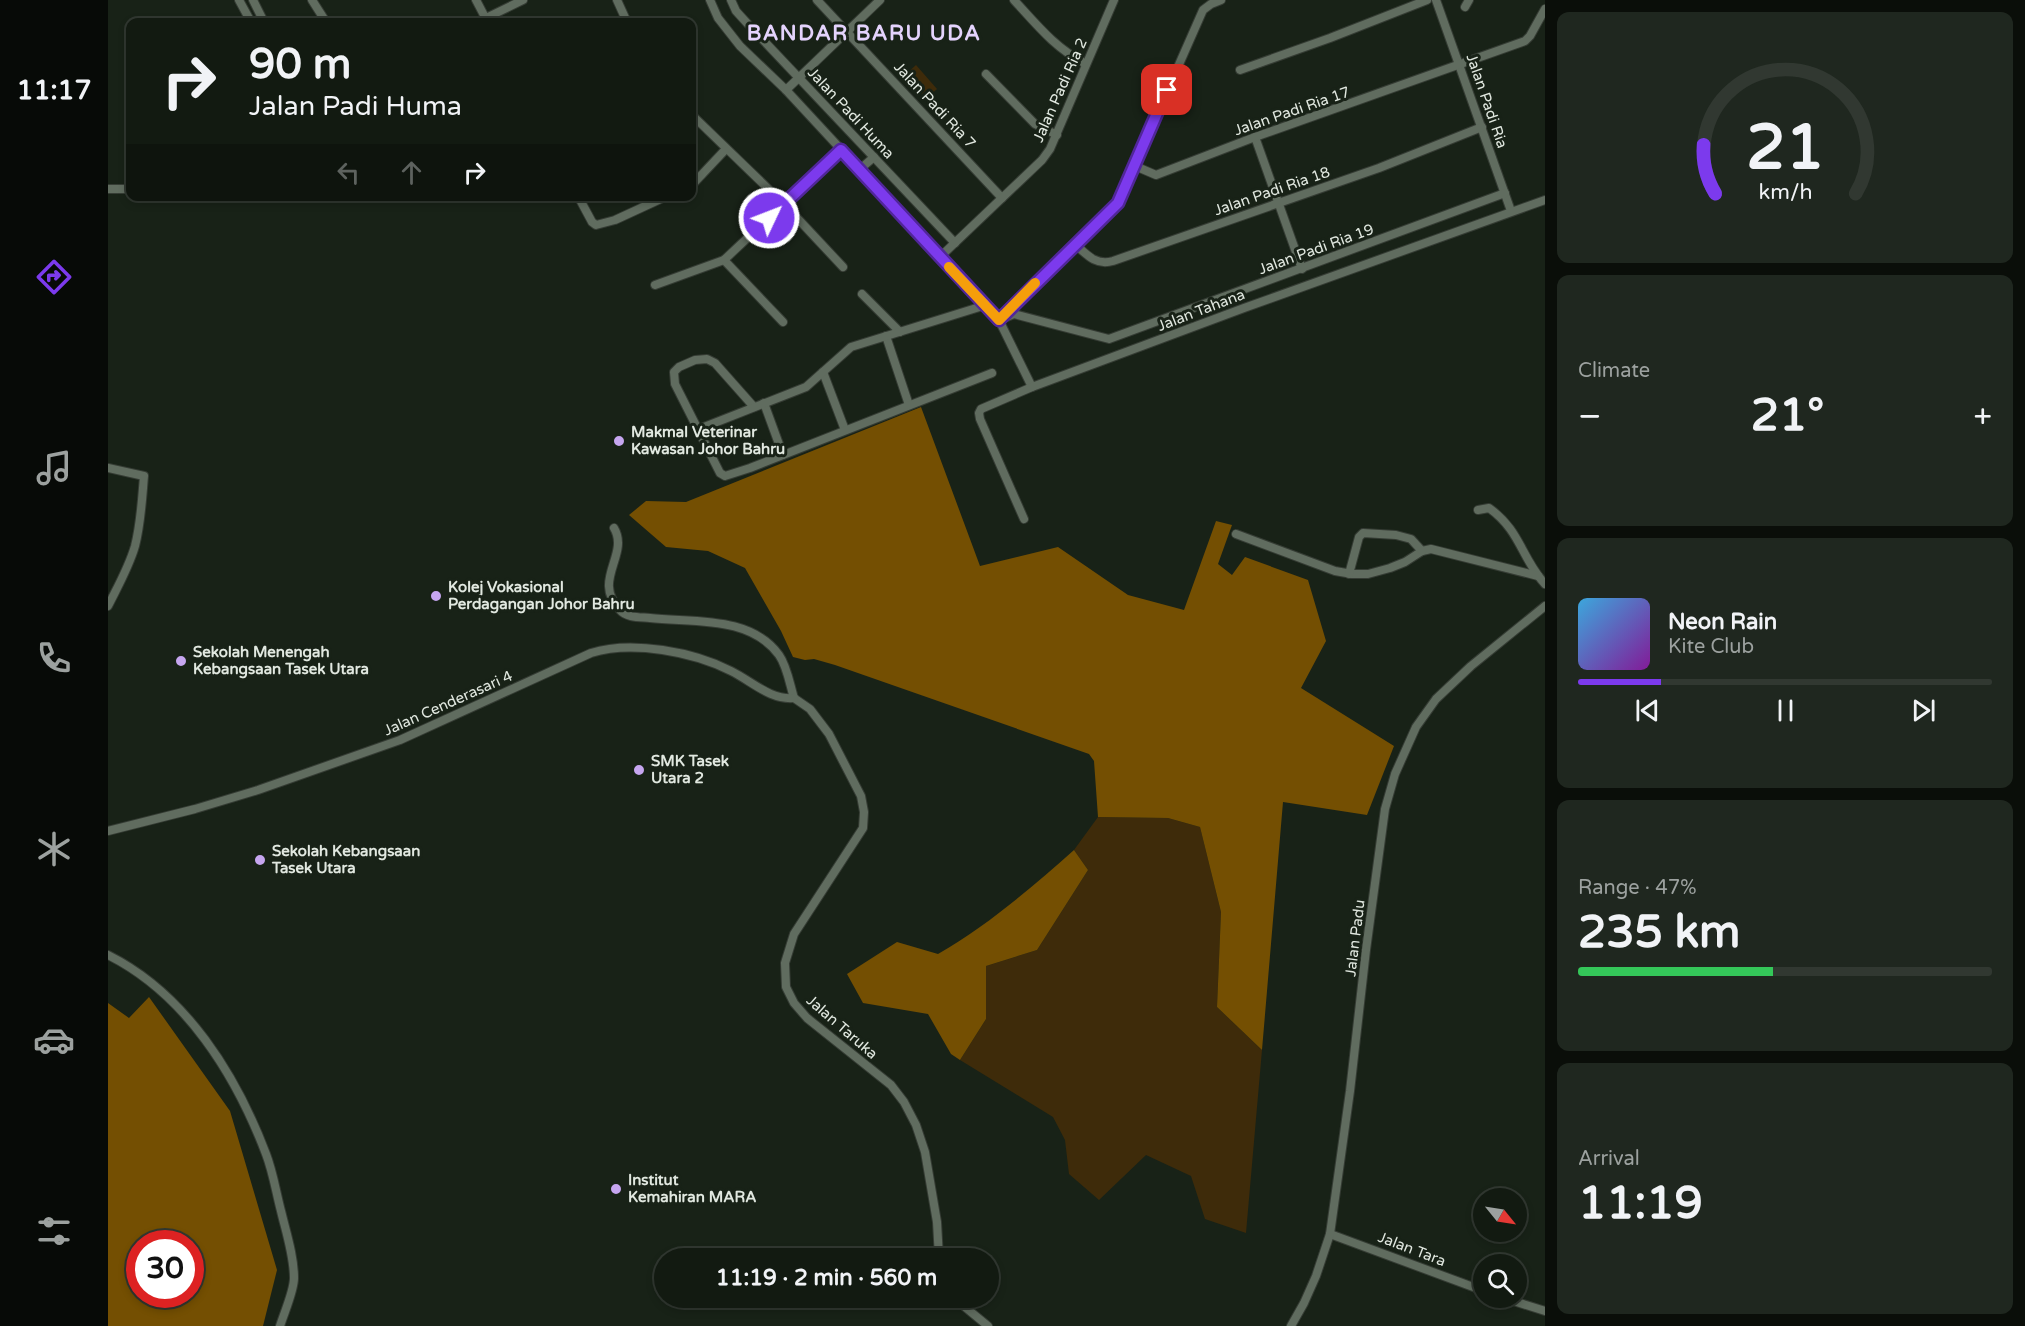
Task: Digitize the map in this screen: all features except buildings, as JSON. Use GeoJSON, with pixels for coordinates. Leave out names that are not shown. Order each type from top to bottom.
{"type":"FeatureCollection","features":[{"type":"Feature","properties":{"kind":"street"},"geometry":{"type":"LineString","coordinates":[[239,0],[249,18]]}},
{"type":"Feature","properties":{"kind":"street"},"geometry":{"type":"LineString","coordinates":[[253,0],[262,18]]}},
{"type":"Feature","properties":{"kind":"street"},"geometry":{"type":"LineString","coordinates":[[312,0],[323,18]]}},
{"type":"Feature","properties":{"kind":"street"},"geometry":{"type":"LineString","coordinates":[[476,0],[486,18]]}},
{"type":"Feature","properties":{"kind":"street"},"geometry":{"type":"LineString","coordinates":[[491,18],[524,0]]}},
{"type":"Feature","properties":{"kind":"street"},"geometry":{"type":"LineString","coordinates":[[617,0],[625,18]]}},
{"type":"Feature","properties":{"kind":"street"},"geometry":{"type":"LineString","coordinates":[[710,0],[718,18],[740,46],[786,90],[999,320],[1032,387]]}},
{"type":"Feature","properties":{"kind":"street","name":"Jalan Padi Huma"},"geometry":{"type":"LineString","coordinates":[[730,0],[735,11],[955,243]]}},
{"type":"Feature","properties":{"kind":"street","name":"Jalan Padi Ria 7"},"geometry":{"type":"LineString","coordinates":[[817,0],[1002,198]]}},
{"type":"Feature","properties":{"kind":"street"},"geometry":{"type":"LineString","coordinates":[[786,90],[880,0]]}},
{"type":"Feature","properties":{"kind":"street"},"geometry":{"type":"LineString","coordinates":[[1014,0],[1055,45],[1086,64]]}},
{"type":"Feature","properties":{"kind":"street","name":"Jalan Padi Ria 2"},"geometry":{"type":"LineString","coordinates":[[940,257],[1042,160],[1057,135],[1114,0]]}},
{"type":"Feature","properties":{"kind":"street"},"geometry":{"type":"LineString","coordinates":[[999,320],[1118,203],[1203,10],[1210,4],[1221,0]]}},
{"type":"Feature","properties":{"kind":"street"},"geometry":{"type":"LineString","coordinates":[[1240,70],[1427,0]]}},
{"type":"Feature","properties":{"kind":"street","name":"Jalan Padi Ria"},"geometry":{"type":"LineString","coordinates":[[1436,0],[1511,211]]}},
{"type":"Feature","properties":{"kind":"street","name":"Jalan Padi Ria 17"},"geometry":{"type":"LineString","coordinates":[[1135,166],[1156,175],[1255,137],[1525,41],[1545,9]]}},
{"type":"Feature","properties":{"kind":"street"},"geometry":{"type":"LineString","coordinates":[[986,74],[1035,124],[1057,135]]}},
{"type":"Feature","properties":{"kind":"street"},"geometry":{"type":"LineString","coordinates":[[696,119],[725,150],[784,204],[843,267]]}},
{"type":"Feature","properties":{"kind":"street","name":"Jalan Padi Ria 18"},"geometry":{"type":"LineString","coordinates":[[1075,244],[1092,259],[1107,263],[1379,168],[1482,127]]}},
{"type":"Feature","properties":{"kind":"street"},"geometry":{"type":"LineString","coordinates":[[1255,137],[1302,269]]}},
{"type":"Feature","properties":{"kind":"street"},"geometry":{"type":"LineString","coordinates":[[696,181],[725,150]]}},
{"type":"Feature","properties":{"kind":"street"},"geometry":{"type":"LineString","coordinates":[[655,285],[724,260],[841,150]]}},
{"type":"Feature","properties":{"kind":"street"},"geometry":{"type":"LineString","coordinates":[[859,170],[874,157]]}},
{"type":"Feature","properties":{"kind":"street"},"geometry":{"type":"LineString","coordinates":[[108,189],[126,189]]}},
{"type":"Feature","properties":{"kind":"street","name":"Jalan Padi Ria 19"},"geometry":{"type":"LineString","coordinates":[[999,320],[1014,314],[1109,339],[1505,193]]}},
{"type":"Feature","properties":{"kind":"street","name":"Jalan Tahana"},"geometry":{"type":"LineString","coordinates":[[1024,519],[980,419],[981,409],[1032,387],[1545,200]]}},
{"type":"Feature","properties":{"kind":"street"},"geometry":{"type":"LineString","coordinates":[[581,201],[596,225],[615,220],[656,201]]}},
{"type":"Feature","properties":{"kind":"street"},"geometry":{"type":"LineString","coordinates":[[724,260],[783,322]]}},
{"type":"Feature","properties":{"kind":"street"},"geometry":{"type":"LineString","coordinates":[[862,294],[900,332]]}},
{"type":"Feature","properties":{"kind":"street"},"geometry":{"type":"LineString","coordinates":[[699,429],[806,387],[850,347],[986,305]]}},
{"type":"Feature","properties":{"kind":"street"},"geometry":{"type":"LineString","coordinates":[[886,336],[909,405]]}},
{"type":"Feature","properties":{"kind":"street"},"geometry":{"type":"LineString","coordinates":[[754,407],[715,363],[706,359],[695,360],[679,367],[674,372],[675,384],[723,476],[750,468],[992,373]]}},
{"type":"Feature","properties":{"kind":"street"},"geometry":{"type":"LineString","coordinates":[[823,372],[845,430]]}},
{"type":"Feature","properties":{"kind":"street"},"geometry":{"type":"LineString","coordinates":[[764,403],[783,455]]}},
{"type":"Feature","properties":{"kind":"street"},"geometry":{"type":"LineString","coordinates":[[108,468],[144,476],[135,546],[128,567],[108,606]]}},
{"type":"Feature","properties":{"kind":"street"},"geometry":{"type":"LineString","coordinates":[[1478,510],[1489,508],[1503,519],[1545,584]]}},
{"type":"Feature","properties":{"kind":"street"},"geometry":{"type":"LineString","coordinates":[[614,528],[619,536],[617,555],[608,578],[612,598],[621,611],[629,616],[711,622],[737,627],[752,634],[767,642],[780,656],[794,698]]}},
{"type":"Feature","properties":{"kind":"street"},"geometry":{"type":"LineString","coordinates":[[1349,574],[1359,537],[1363,532],[1411,539],[1422,551]]}},
{"type":"Feature","properties":{"kind":"street"},"geometry":{"type":"LineString","coordinates":[[1236,534],[1335,571],[1349,574],[1368,574],[1390,568],[1406,562],[1422,551],[1431,549],[1538,576]]}},
{"type":"Feature","properties":{"kind":"street","name":"Jalan Padu"},"geometry":{"type":"LineString","coordinates":[[1291,1326],[1312,1285],[1330,1234],[1352,1078],[1376,872],[1385,809],[1395,774],[1416,727],[1426,711],[1458,678],[1545,606]]}},
{"type":"Feature","properties":{"kind":"street","name":"Jalan Cenderasari 4"},"geometry":{"type":"LineString","coordinates":[[108,831],[248,793],[400,740],[591,653],[609,647],[652,648],[712,663],[748,680],[778,698],[794,698]]}},
{"type":"Feature","properties":{"kind":"street","name":"Jalan Taruka"},"geometry":{"type":"LineString","coordinates":[[794,698],[810,709],[829,734],[861,796],[864,812],[863,828],[794,934],[785,963],[786,987],[794,1003],[807,1018],[891,1085],[904,1102],[916,1125],[925,1152],[938,1248]]}},
{"type":"Feature","properties":{"kind":"street"},"geometry":{"type":"LineString","coordinates":[[108,955],[157,987],[215,1052],[235,1085],[266,1153],[290,1248],[294,1280],[280,1326]]}},
{"type":"Feature","properties":{"kind":"street","name":"Jalan Tara"},"geometry":{"type":"LineString","coordinates":[[1330,1234],[1473,1287]]}},
{"type":"Feature","properties":{"kind":"street"},"geometry":{"type":"LineString","coordinates":[[1527,1305],[1545,1311]]}},
{"type":"Feature","properties":{"kind":"street"},"geometry":{"type":"LineString","coordinates":[[966,1308],[988,1326]]}},
{"type":"Feature","properties":{"kind":"shaded area"},"geometry":{"type":"Polygon","coordinates":[[[916,65],[937,89],[926,99],[905,75],[916,65]]]}},
{"type":"Feature","properties":{"kind":"shaded area"},"geometry":{"type":"Polygon","coordinates":[[[921,407],[980,566],[1058,547],[1128,595],[1184,610],[1216,521],[1232,525],[1218,564],[1232,575],[1245,557],[1308,580],[1326,641],[1301,688],[1394,746],[1367,815],[1283,802],[1262,1050],[1217,1007],[1221,912],[1200,827],[1168,818],[1098,817],[1094,761],[1089,754],[835,665],[814,659],[805,660],[793,657],[745,568],[708,551],[666,547],[629,515],[646,501],[686,502],[921,407]]]}},
{"type":"Feature","properties":{"kind":"shaded area"},"geometry":{"type":"Polygon","coordinates":[[[1098,817],[1168,818],[1200,827],[1221,912],[1217,1007],[1262,1050],[1246,1233],[1205,1219],[1191,1176],[1146,1155],[1099,1200],[1069,1174],[1065,1140],[1053,1117],[960,1060],[986,1019],[986,966],[1037,950],[1088,870],[1074,850],[1098,817]]]}},
{"type":"Feature","properties":{"kind":"shaded area"},"geometry":{"type":"Polygon","coordinates":[[[1074,850],[1088,870],[1037,950],[986,966],[986,1019],[960,1060],[951,1054],[928,1014],[863,1003],[847,974],[897,942],[938,954],[992,918],[1074,850]]]}},
{"type":"Feature","properties":{"kind":"shaded area"},"geometry":{"type":"Polygon","coordinates":[[[149,997],[230,1111],[277,1270],[263,1326],[108,1326],[108,1003],[129,1018],[149,997]]]}},
{"type":"Feature","properties":{"kind":"slow traffic"},"geometry":{"type":"LineString","coordinates":[[949,267],[999,320],[1035,283]]}},
{"type":"Feature","properties":{"kind":"place","name":"Makmal Veterinar Kawasan Johor Bahru"},"geometry":{"type":"Point","coordinates":[619,441]}},
{"type":"Feature","properties":{"kind":"place","name":"Kolej Vokasional Perdagangan Johor Bahru"},"geometry":{"type":"Point","coordinates":[436,596]}},
{"type":"Feature","properties":{"kind":"place","name":"Sekolah Menengah Kebangsaan Tasek Utara"},"geometry":{"type":"Point","coordinates":[181,661]}},
{"type":"Feature","properties":{"kind":"place","name":"SMK Tasek Utara 2"},"geometry":{"type":"Point","coordinates":[639,770]}},
{"type":"Feature","properties":{"kind":"place","name":"Sekolah Kebangsaan Tasek Utara"},"geometry":{"type":"Point","coordinates":[260,860]}},
{"type":"Feature","properties":{"kind":"place","name":"Institut Kemahiran MARA"},"geometry":{"type":"Point","coordinates":[616,1189]}},
{"type":"Feature","properties":{"kind":"district","name":"BANDAR BARU UDA"},"geometry":{"type":"Point","coordinates":[864,33]}},
{"type":"Feature","properties":{"kind":"route"},"geometry":{"type":"LineString","coordinates":[[769,218],[841,150],[999,320],[1037,280],[1118,203],[1167,90]]}}]}
